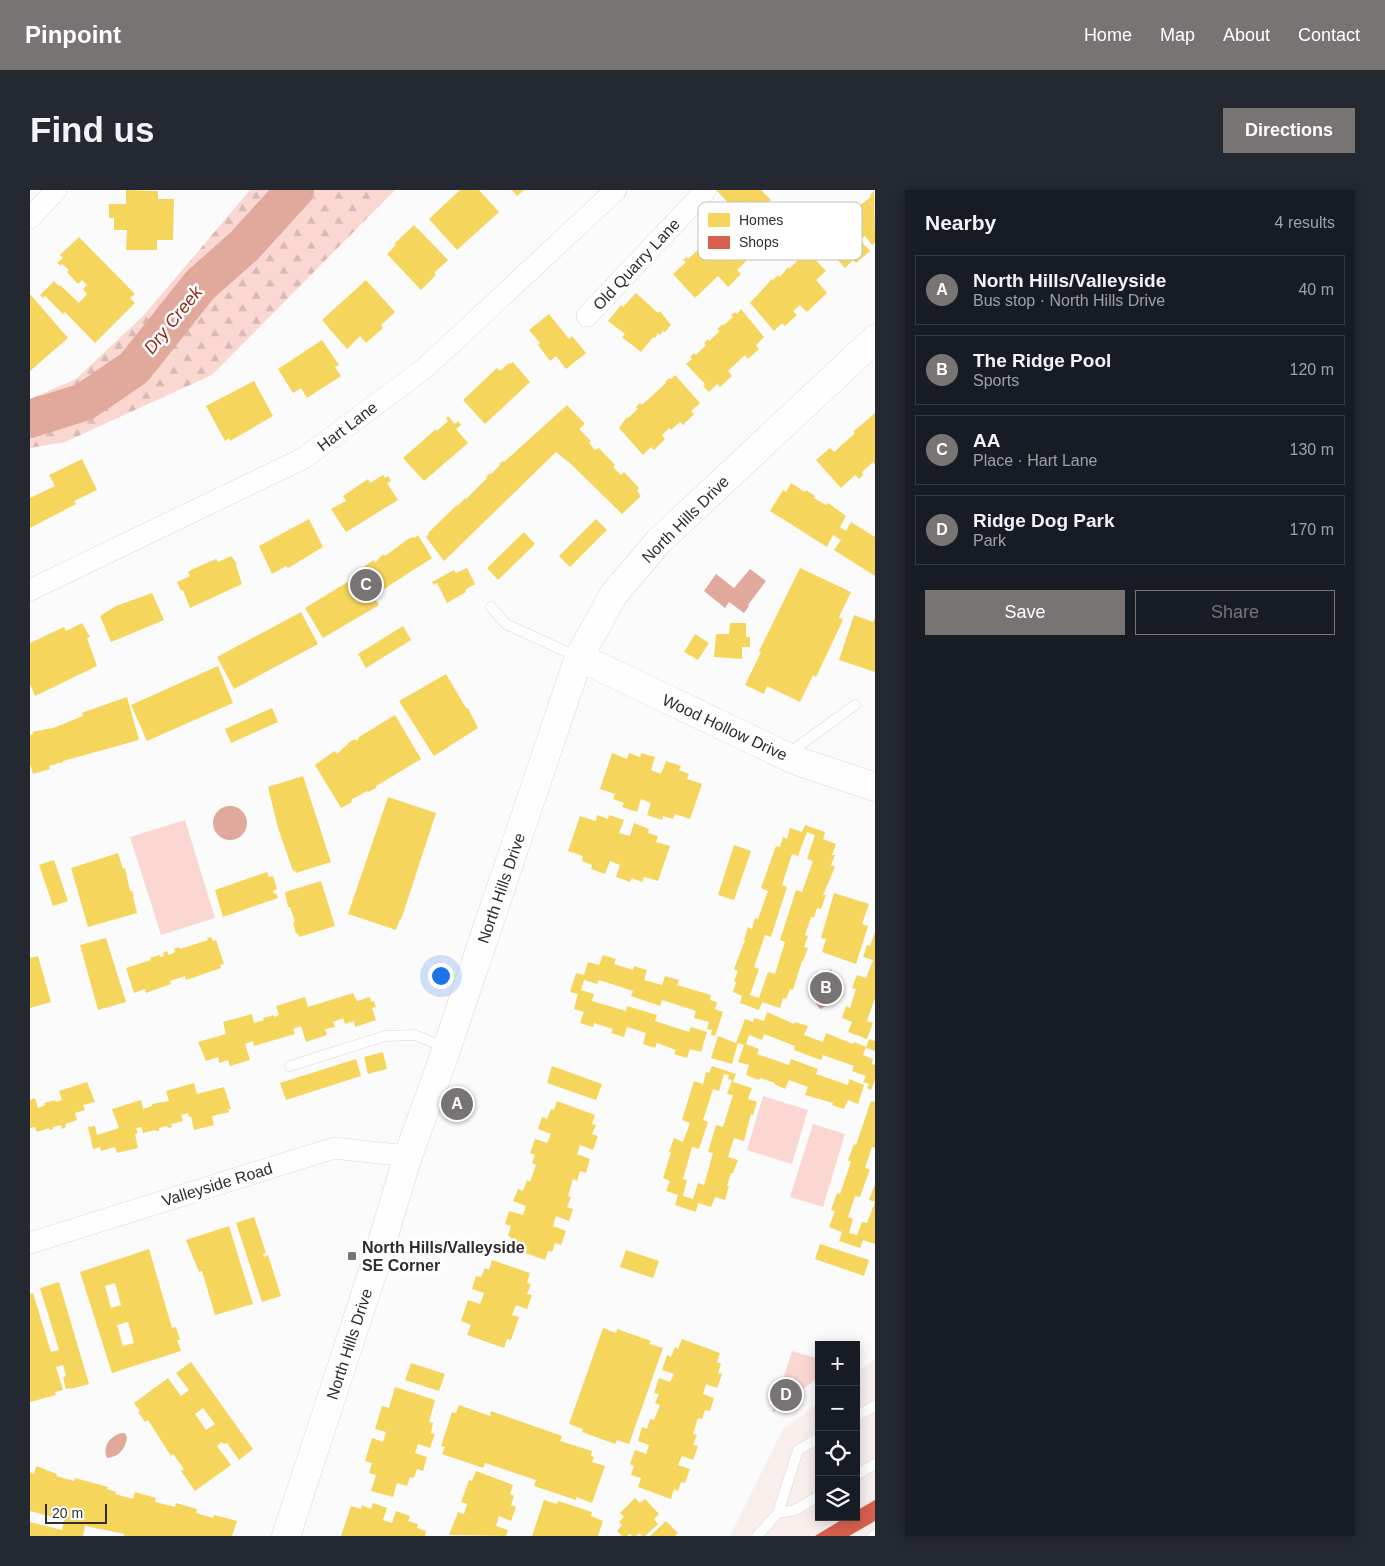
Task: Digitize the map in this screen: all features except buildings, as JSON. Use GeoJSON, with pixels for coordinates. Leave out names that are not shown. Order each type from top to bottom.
{"type":"FeatureCollection","features":[{"type":"Feature","properties":{"kind":"street"},"geometry":{"type":"LineString","coordinates":[[30,218],[56,190]]}},
{"type":"Feature","properties":{"kind":"street","name":"Hart Lane"},"geometry":{"type":"LineString","coordinates":[[30,590],[304,458],[425,368],[616,190]]}},
{"type":"Feature","properties":{"kind":"street","name":"Old Quarry Lane"},"geometry":{"type":"LineString","coordinates":[[587,316],[706,190]]}},
{"type":"Feature","properties":{"kind":"street","name":"North Hills Drive"},"geometry":{"type":"LineString","coordinates":[[286,1536],[375,1266],[408,1156],[447,1048],[579,657],[614,594],[660,541],[875,339]]}},
{"type":"Feature","properties":{"kind":"street","name":"Wood Hollow Drive"},"geometry":{"type":"LineString","coordinates":[[579,657],[786,756],[875,787]]}},
{"type":"Feature","properties":{"kind":"street","name":"Valleyside Road"},"geometry":{"type":"LineString","coordinates":[[30,1242],[334,1148],[408,1156]]}},
{"type":"Feature","properties":{"kind":"lane"},"geometry":{"type":"LineString","coordinates":[[491,608],[506,624],[579,657]]}},
{"type":"Feature","properties":{"kind":"lane"},"geometry":{"type":"LineString","coordinates":[[786,756],[855,705]]}},
{"type":"Feature","properties":{"kind":"lane"},"geometry":{"type":"LineString","coordinates":[[290,1066],[385,1036],[415,1035],[447,1048]]}},
{"type":"Feature","properties":{"kind":"lane"},"geometry":{"type":"LineString","coordinates":[[860,1414],[875,1406]]}},
{"type":"Feature","properties":{"kind":"lane"},"geometry":{"type":"LineString","coordinates":[[757,1536],[778,1513],[798,1450],[815,1440]]}},
{"type":"Feature","properties":{"kind":"lane"},"geometry":{"type":"LineString","coordinates":[[860,1472],[875,1464]]}},
{"type":"Feature","properties":{"kind":"lane"},"geometry":{"type":"LineString","coordinates":[[778,1513],[795,1510],[815,1498]]}},
{"type":"Feature","properties":{"kind":"shaded area"},"geometry":{"type":"Polygon","coordinates":[[[750,569],[766,581],[744,613],[729,602],[725,608],[704,591],[716,574],[734,588],[750,569]]]}},
{"type":"Feature","properties":{"kind":"shaded area"},"geometry":{"type":"Polygon","coordinates":[[[230,806],[242,811],[247,823],[242,835],[230,840],[218,835],[213,823],[218,811],[230,806]]]}},
{"type":"Feature","properties":{"kind":"shaded area"},"geometry":{"type":"Polygon","coordinates":[[[831,969],[835,977],[831,996],[827,1004],[820,1009],[815,1002],[816,998],[823,974],[831,969]]]}},
{"type":"Feature","properties":{"kind":"shaded area"},"geometry":{"type":"Polygon","coordinates":[[[875,1359],[875,1536],[730,1536],[783,1429],[815,1405],[815,1521],[860,1521],[860,1370],[875,1359]]]}},
{"type":"Feature","properties":{"kind":"shaded area"},"geometry":{"type":"Polygon","coordinates":[[[125,1433],[127,1438],[125,1446],[115,1456],[107,1458],[106,1446],[108,1442],[114,1436],[125,1433]]]}},
{"type":"Feature","properties":{"kind":"green space"},"geometry":{"type":"Polygon","coordinates":[[[250,190],[395,190],[212,375],[65,442],[30,448],[30,399],[76,379],[144,315],[250,190]]]}},
{"type":"Feature","properties":{"kind":"green space"},"geometry":{"type":"Polygon","coordinates":[[[185,820],[215,918],[161,935],[130,837],[185,820]]]}},
{"type":"Feature","properties":{"kind":"green space"},"geometry":{"type":"Polygon","coordinates":[[[763,1096],[808,1110],[792,1164],[747,1150],[763,1096]]]}},
{"type":"Feature","properties":{"kind":"green space"},"geometry":{"type":"Polygon","coordinates":[[[813,1124],[845,1134],[823,1207],[790,1197],[813,1124]]]}},
{"type":"Feature","properties":{"kind":"green space"},"geometry":{"type":"Polygon","coordinates":[[[792,1351],[815,1358],[815,1380],[772,1413],[792,1351]]]}},
{"type":"Feature","properties":{"kind":"waterway","name":"Dry Creek"},"geometry":{"type":"LineString","coordinates":[[30,419],[84,402],[134,368],[200,285],[244,246],[295,190]]}},
{"type":"Feature","properties":{"kind":"place","name":"AA"},"geometry":{"type":"Point","coordinates":[366,585]}},
{"type":"Feature","properties":{"kind":"place","name":"The Ridge Pool"},"geometry":{"type":"Point","coordinates":[826,988]}},
{"type":"Feature","properties":{"kind":"place","name":"North Hills/Valleyside"},"geometry":{"type":"Point","coordinates":[457,1104]}},
{"type":"Feature","properties":{"kind":"place","name":"North Hills/Valleyside SE Corner"},"geometry":{"type":"Point","coordinates":[352,1256]}},
{"type":"Feature","properties":{"kind":"place","name":"Ridge Dog Park"},"geometry":{"type":"Point","coordinates":[786,1395]}}]}
